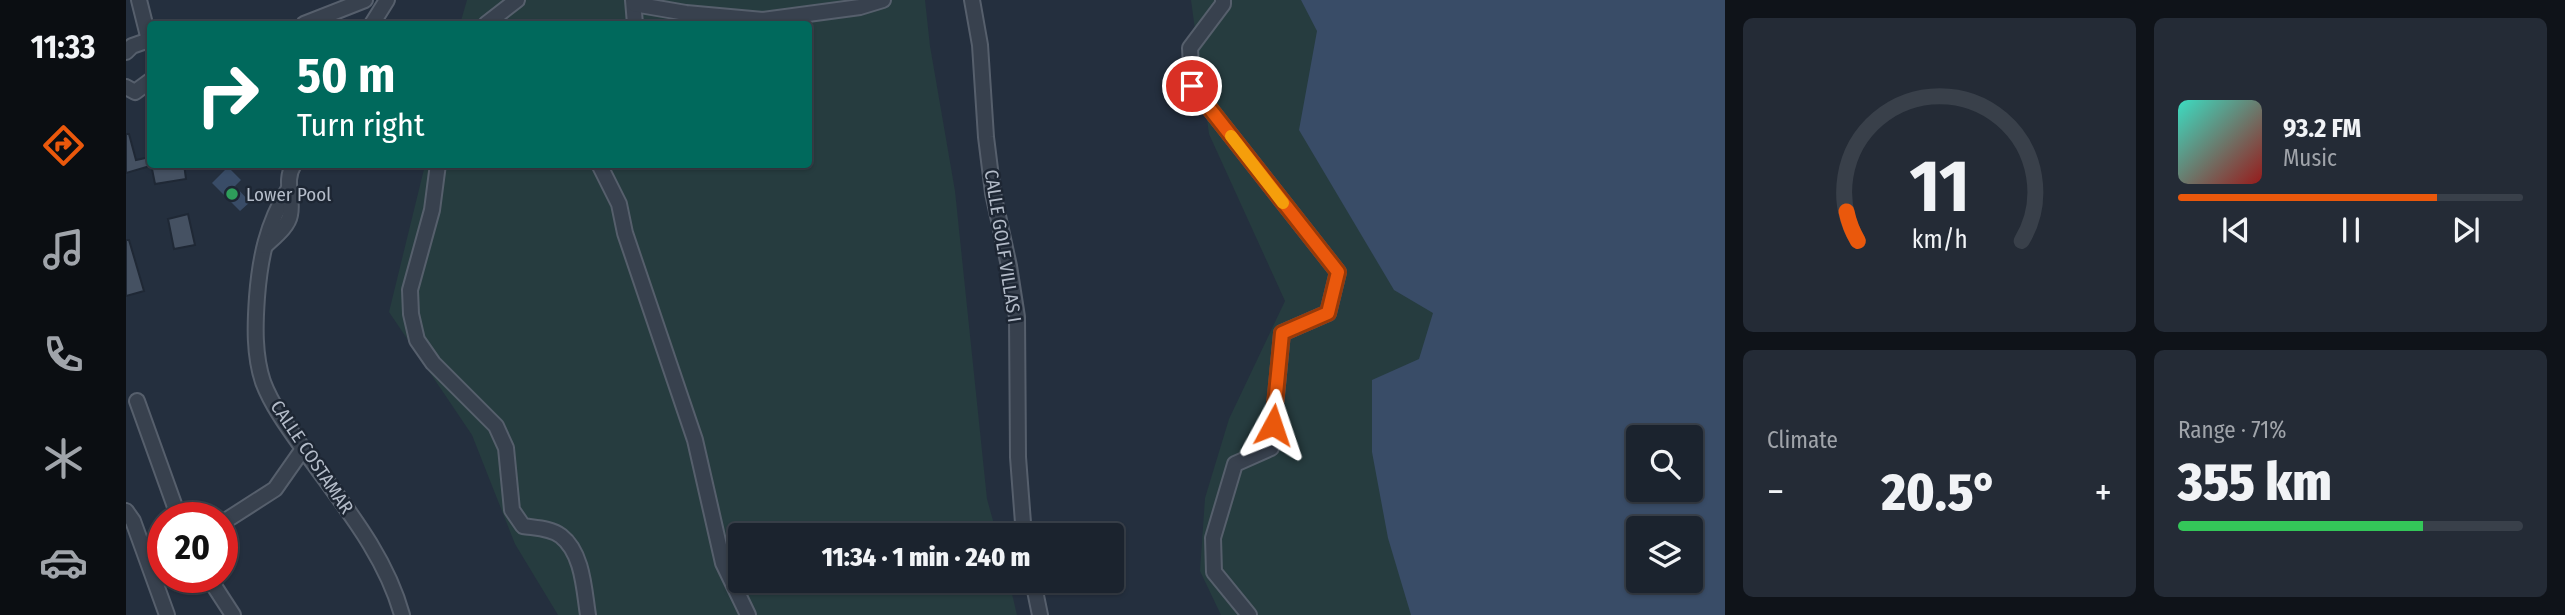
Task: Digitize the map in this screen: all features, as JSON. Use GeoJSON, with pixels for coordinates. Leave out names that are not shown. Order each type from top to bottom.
{"type":"FeatureCollection","features":[{"type":"Feature","properties":{"kind":"street"},"geometry":{"type":"LineString","coordinates":[[126,4],[132,0]]}},
{"type":"Feature","properties":{"kind":"street"},"geometry":{"type":"LineString","coordinates":[[139,0],[147,31]]}},
{"type":"Feature","properties":{"kind":"street"},"geometry":{"type":"LineString","coordinates":[[312,21],[365,0]]}},
{"type":"Feature","properties":{"kind":"street"},"geometry":{"type":"LineString","coordinates":[[374,21],[387,0]]}},
{"type":"Feature","properties":{"kind":"street"},"geometry":{"type":"LineString","coordinates":[[490,21],[517,0]]}},
{"type":"Feature","properties":{"kind":"street"},"geometry":{"type":"LineString","coordinates":[[635,21],[633,2],[686,13],[763,20],[860,7],[883,0]]}},
{"type":"Feature","properties":{"kind":"street","name":"CALLE GOLF VILLAS I"},"geometry":{"type":"LineString","coordinates":[[972,0],[980,45],[993,193],[1017,317],[1018,457],[1023,523]]}},
{"type":"Feature","properties":{"kind":"street"},"geometry":{"type":"LineString","coordinates":[[1223,0],[1223,4],[1190,48],[1192,86],[1338,272],[1328,313],[1282,333],[1271,448],[1235,464],[1213,538],[1214,572],[1249,615]]}},
{"type":"Feature","properties":{"kind":"street"},"geometry":{"type":"LineString","coordinates":[[126,52],[132,46],[147,43]]}},
{"type":"Feature","properties":{"kind":"street"},"geometry":{"type":"LineString","coordinates":[[126,87],[135,92],[147,83]]}},
{"type":"Feature","properties":{"kind":"street","name":"CALLE COSTAMAR"},"geometry":{"type":"LineString","coordinates":[[291,168],[288,190],[269,226],[259,280],[257,351],[264,382],[284,422],[362,530],[391,582],[402,615]]}},
{"type":"Feature","properties":{"kind":"street"},"geometry":{"type":"LineString","coordinates":[[437,168],[432,210],[410,290],[411,314],[417,340],[433,363],[496,426],[506,447],[512,510],[523,526],[544,529],[562,537],[580,564],[588,615]]}},
{"type":"Feature","properties":{"kind":"street"},"geometry":{"type":"LineString","coordinates":[[601,168],[619,204],[625,233],[695,440],[723,563],[748,615]]}},
{"type":"Feature","properties":{"kind":"street"},"geometry":{"type":"LineString","coordinates":[[138,401],[173,502]]}},
{"type":"Feature","properties":{"kind":"street"},"geometry":{"type":"LineString","coordinates":[[238,513],[275,489],[303,449]]}},
{"type":"Feature","properties":{"kind":"street"},"geometry":{"type":"LineString","coordinates":[[128,514],[167,615]]}},
{"type":"Feature","properties":{"kind":"street"},"geometry":{"type":"LineString","coordinates":[[219,593],[233,615]]}},
{"type":"Feature","properties":{"kind":"street"},"geometry":{"type":"LineString","coordinates":[[1035,593],[1040,615]]}},
{"type":"Feature","properties":{"kind":"green space"},"geometry":{"type":"Polygon","coordinates":[[[467,0],[925,0],[930,46],[955,191],[987,499],[994,523],[728,523],[728,593],[1012,593],[1017,615],[558,615],[515,544],[472,435],[389,312],[424,168],[812,168],[812,21],[461,21],[467,0]]]}},
{"type":"Feature","properties":{"kind":"green space"},"geometry":{"type":"Polygon","coordinates":[[[1191,0],[1326,0],[1454,304],[1437,615],[1221,615],[1200,571],[1205,498],[1229,419],[1285,301],[1209,134],[1191,0]]]}},
{"type":"Feature","properties":{"kind":"water"},"geometry":{"type":"Polygon","coordinates":[[[1301,0],[1725,0],[1725,615],[1411,615],[1388,538],[1372,452],[1372,380],[1419,359],[1433,313],[1394,290],[1299,130],[1317,31],[1301,0]]]}},
{"type":"Feature","properties":{"kind":"water","name":"Lower Pool"},"geometry":{"type":"Polygon","coordinates":[[[229,168],[241,180],[235,186],[250,202],[240,211],[212,183],[229,168]]]}},
{"type":"Feature","properties":{"kind":"building"},"geometry":{"type":"Polygon","coordinates":[[[126,134],[129,134],[136,160],[147,158],[147,167],[126,173],[126,134]]]}},
{"type":"Feature","properties":{"kind":"building"},"geometry":{"type":"Polygon","coordinates":[[[152,168],[185,168],[186,179],[155,184],[152,168]]]}},
{"type":"Feature","properties":{"kind":"building"},"geometry":{"type":"Polygon","coordinates":[[[188,214],[195,245],[174,249],[168,219],[188,214]]]}},
{"type":"Feature","properties":{"kind":"building"},"geometry":{"type":"Polygon","coordinates":[[[126,240],[129,240],[144,291],[126,296],[126,240]]]}},
{"type":"Feature","properties":{"kind":"slow traffic"},"geometry":{"type":"LineString","coordinates":[[1231,136],[1283,203]]}},
{"type":"Feature","properties":{"kind":"place","name":"Lower Pool"},"geometry":{"type":"Point","coordinates":[232,194]}},
{"type":"Feature","properties":{"kind":"route"},"geometry":{"type":"LineString","coordinates":[[1192,86],[1338,272],[1328,313],[1282,333],[1273,425]]}}]}
